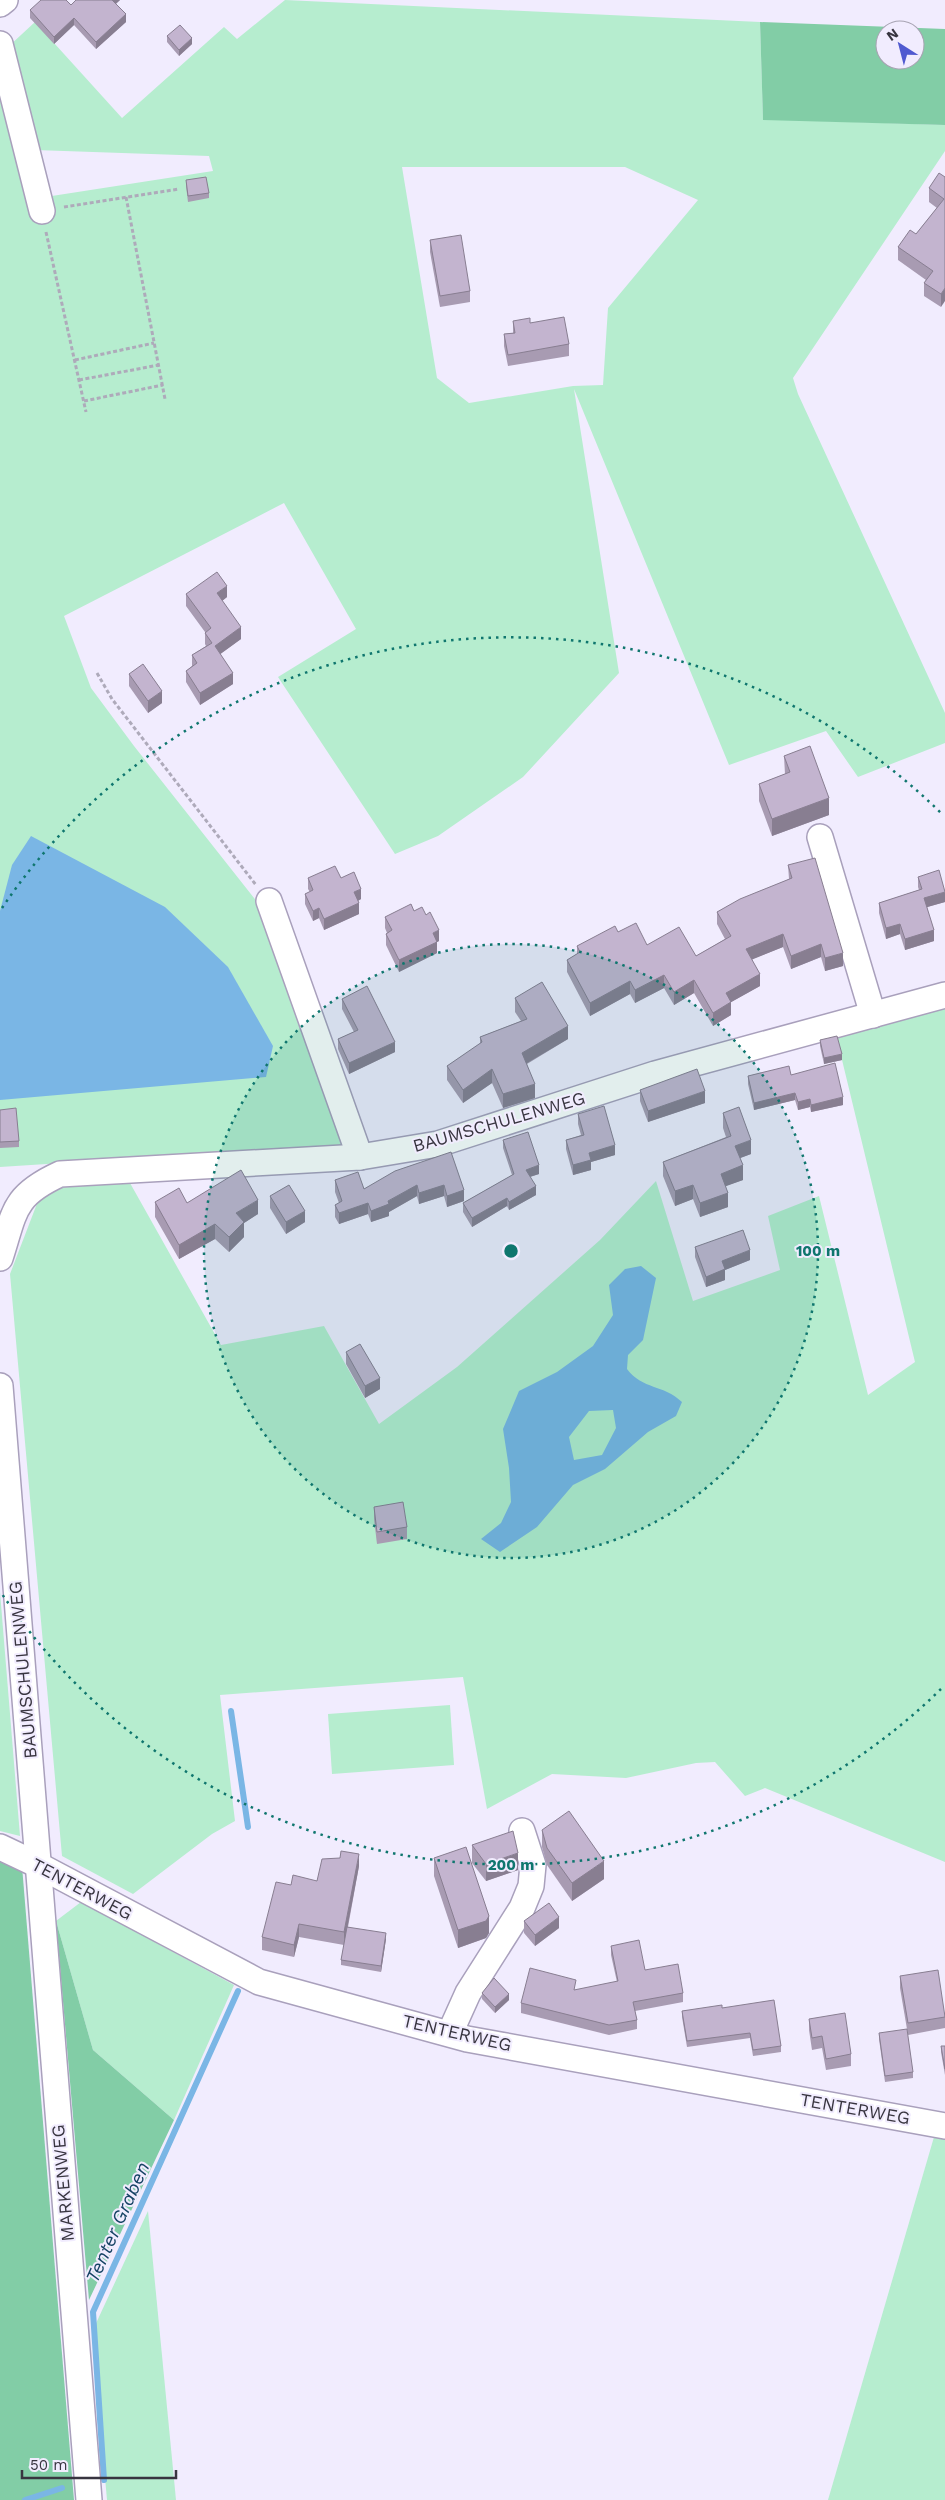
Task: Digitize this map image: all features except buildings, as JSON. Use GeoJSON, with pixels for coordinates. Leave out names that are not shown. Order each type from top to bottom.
{"type":"FeatureCollection","features":[{"type":"Feature","properties":{"kind":"street"},"geometry":{"type":"LineString","coordinates":[[0,4],[5,0]]}},
{"type":"Feature","properties":{"kind":"street"},"geometry":{"type":"LineString","coordinates":[[0,44],[42,211]]}},
{"type":"Feature","properties":{"kind":"street"},"geometry":{"type":"LineString","coordinates":[[820,838],[874,1015]]}},
{"type":"Feature","properties":{"kind":"street"},"geometry":{"type":"LineString","coordinates":[[269,902],[360,1157]]}},
{"type":"Feature","properties":{"kind":"street","name":"BAUMSCHULENWEG"},"geometry":{"type":"LineString","coordinates":[[0,1258],[17,1205],[37,1184],[60,1174],[360,1157],[438,1144],[655,1074],[945,995]]}},
{"type":"Feature","properties":{"kind":"street","name":"BAUMSCHULENWEG"},"geometry":{"type":"LineString","coordinates":[[0,1386],[38,1865]]}},
{"type":"Feature","properties":{"kind":"street"},"geometry":{"type":"LineString","coordinates":[[450,2033],[468,1993],[522,1908],[531,1886],[533,1865],[522,1831]]}},
{"type":"Feature","properties":{"kind":"street","name":"TENTERWEG"},"geometry":{"type":"LineString","coordinates":[[0,1847],[38,1865],[259,1982],[467,2039],[945,2126]]}},
{"type":"Feature","properties":{"kind":"street","name":"MARKENWEG"},"geometry":{"type":"LineString","coordinates":[[38,1865],[88,2500]]}},
{"type":"Feature","properties":{"kind":"path"},"geometry":{"type":"LineString","coordinates":[[86,412],[42,211],[179,189]]}},
{"type":"Feature","properties":{"kind":"path"},"geometry":{"type":"LineString","coordinates":[[126,197],[165,399]]}},
{"type":"Feature","properties":{"kind":"path"},"geometry":{"type":"LineString","coordinates":[[75,360],[154,343]]}},
{"type":"Feature","properties":{"kind":"path"},"geometry":{"type":"LineString","coordinates":[[79,380],[158,365]]}},
{"type":"Feature","properties":{"kind":"path"},"geometry":{"type":"LineString","coordinates":[[84,400],[162,385]]}},
{"type":"Feature","properties":{"kind":"path"},"geometry":{"type":"LineString","coordinates":[[97,673],[112,699],[269,902]]}},
{"type":"Feature","properties":{"kind":"green space"},"geometry":{"type":"Polygon","coordinates":[[[285,0],[760,22],[763,119],[945,125],[945,151],[793,378],[798,394],[945,713],[945,743],[858,777],[826,731],[729,765],[574,389],[619,673],[523,777],[438,836],[395,854],[278,677],[356,629],[284,503],[64,616],[91,688],[134,746],[262,908],[342,1145],[0,1167],[0,95],[26,200],[213,171],[209,156],[35,150],[8,47],[35,22],[122,118],[224,27],[237,39],[285,0]],[[402,167],[437,378],[469,403],[573,386],[603,385],[608,308],[698,200],[625,167],[402,167]]]}},
{"type":"Feature","properties":{"kind":"green space"},"geometry":{"type":"Polygon","coordinates":[[[760,22],[875,26],[875,70],[925,70],[925,28],[945,29],[945,125],[763,120],[760,22]]]}},
{"type":"Feature","properties":{"kind":"green space"},"geometry":{"type":"Polygon","coordinates":[[[945,1006],[945,1862],[765,1788],[745,1796],[715,1762],[696,1763],[626,1778],[552,1774],[487,1809],[463,1677],[220,1695],[235,1821],[212,1834],[133,1894],[62,1856],[10,1274],[38,1201],[55,1188],[130,1183],[221,1345],[324,1326],[379,1424],[457,1367],[600,1240],[656,1181],[693,1301],[780,1270],[768,1216],[819,1196],[868,1395],[915,1362],[836,1035],[945,1006]]]}},
{"type":"Feature","properties":{"kind":"green space"},"geometry":{"type":"Polygon","coordinates":[[[0,1592],[20,1836],[0,1831],[0,1592]]]}},
{"type":"Feature","properties":{"kind":"green space"},"geometry":{"type":"Polygon","coordinates":[[[450,1705],[454,1765],[332,1774],[328,1714],[450,1705]]]}},
{"type":"Feature","properties":{"kind":"green space"},"geometry":{"type":"Polygon","coordinates":[[[0,1860],[22,1866],[74,2500],[0,2500],[0,1860]]]}},
{"type":"Feature","properties":{"kind":"green space"},"geometry":{"type":"Polygon","coordinates":[[[81,1902],[234,1985],[174,2120],[93,2050],[56,1921],[81,1902]]]}},
{"type":"Feature","properties":{"kind":"green space"},"geometry":{"type":"Polygon","coordinates":[[[56,1921],[93,2050],[174,2120],[89,2300],[56,1921]]]}},
{"type":"Feature","properties":{"kind":"green space"},"geometry":{"type":"Polygon","coordinates":[[[934,2137],[945,2139],[945,2500],[828,2500],[934,2137]]]}},
{"type":"Feature","properties":{"kind":"green space"},"geometry":{"type":"Polygon","coordinates":[[[148,2211],[176,2500],[107,2500],[92,2332],[148,2211]]]}},
{"type":"Feature","properties":{"kind":"water"},"geometry":{"type":"Polygon","coordinates":[[[31,836],[165,907],[228,967],[273,1046],[266,1077],[0,1100],[0,911],[12,865],[31,836]]]}},
{"type":"Feature","properties":{"kind":"water"},"geometry":{"type":"Polygon","coordinates":[[[641,1266],[656,1278],[643,1340],[628,1355],[627,1369],[633,1376],[646,1384],[668,1392],[682,1402],[676,1416],[648,1432],[605,1469],[573,1485],[537,1527],[500,1552],[481,1539],[501,1523],[511,1502],[509,1468],[503,1429],[519,1391],[557,1372],[593,1346],[613,1315],[609,1285],[625,1269],[641,1266]],[[613,1410],[589,1411],[569,1437],[574,1460],[602,1455],[616,1428],[613,1410]]]}},
{"type":"Feature","properties":{"kind":"waterway","name":"Tenter Graben"},"geometry":{"type":"LineString","coordinates":[[231,1711],[248,1827]]}},
{"type":"Feature","properties":{"kind":"waterway","name":"Tenter Graben"},"geometry":{"type":"LineString","coordinates":[[104,2480],[93,2312],[238,1991]]}},
{"type":"Feature","properties":{"kind":"waterway","name":"Tenter Graben"},"geometry":{"type":"LineString","coordinates":[[25,2500],[62,2488]]}}]}
